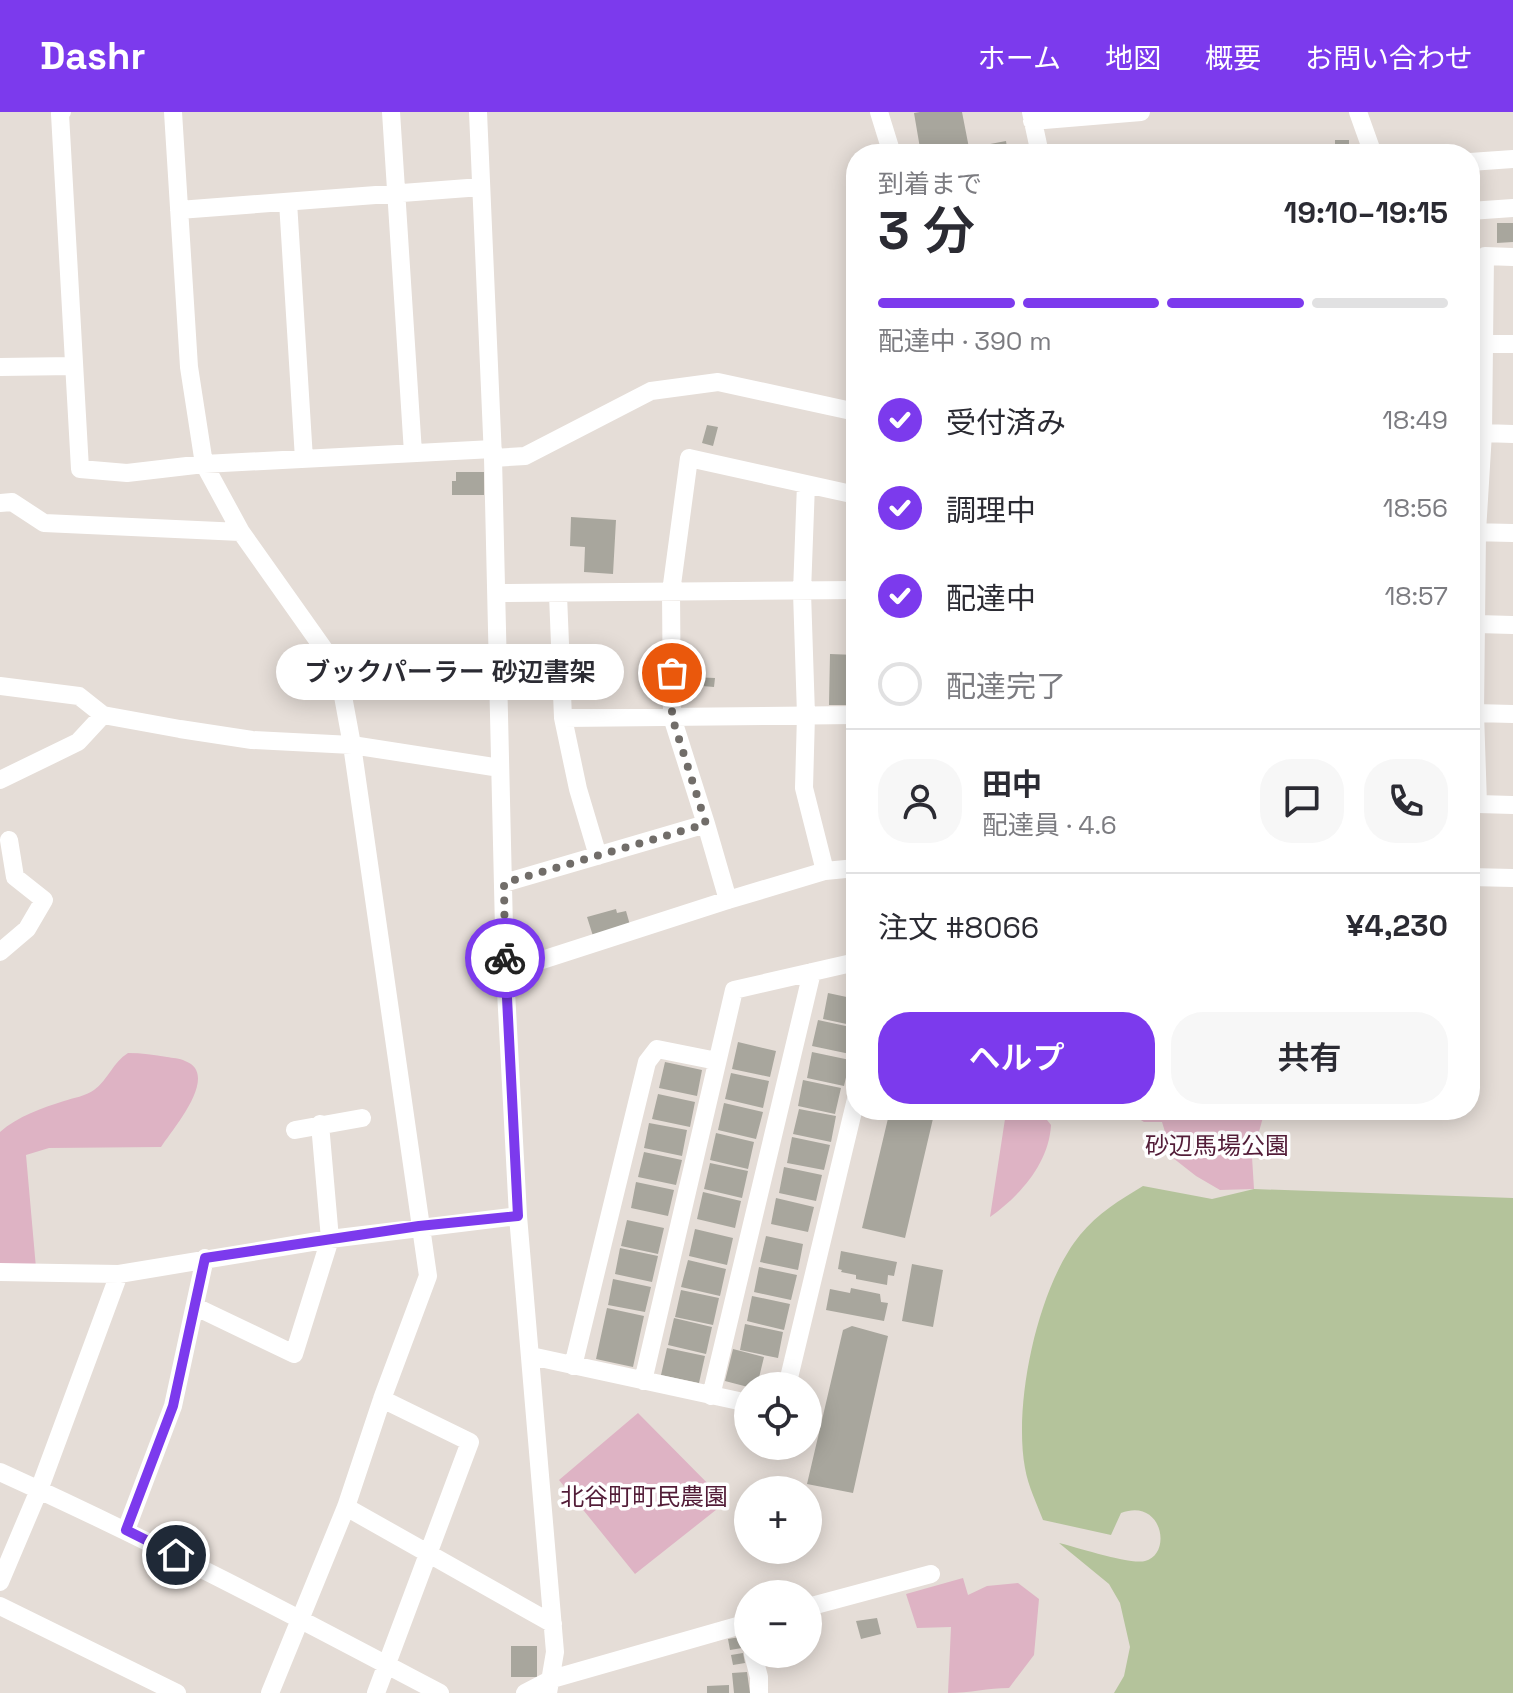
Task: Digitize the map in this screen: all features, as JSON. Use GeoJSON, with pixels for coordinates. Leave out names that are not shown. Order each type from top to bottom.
{"type":"FeatureCollection","features":[{"type":"Feature","properties":{"kind":"street"},"geometry":{"type":"LineString","coordinates":[[62,112],[80,469],[127,473],[204,464],[413,453],[525,456],[651,391],[718,382],[846,410]]}},
{"type":"Feature","properties":{"kind":"street"},"geometry":{"type":"LineString","coordinates":[[173,112],[189,367],[204,464],[241,532],[338,669],[352,745],[428,1276],[346,1507],[270,1693]]}},
{"type":"Feature","properties":{"kind":"street"},"geometry":{"type":"LineString","coordinates":[[391,112],[413,453]]}},
{"type":"Feature","properties":{"kind":"street"},"geometry":{"type":"LineString","coordinates":[[478,112],[493,454],[505,972],[518,1216],[555,1652],[550,1686]]}},
{"type":"Feature","properties":{"kind":"street"},"geometry":{"type":"LineString","coordinates":[[879,112],[889,144]]}},
{"type":"Feature","properties":{"kind":"street"},"geometry":{"type":"LineString","coordinates":[[1038,144],[1032,116],[1141,112]]}},
{"type":"Feature","properties":{"kind":"street"},"geometry":{"type":"LineString","coordinates":[[1358,112],[1369,144]]}},
{"type":"Feature","properties":{"kind":"street"},"geometry":{"type":"LineString","coordinates":[[1480,161],[1513,159]]}},
{"type":"Feature","properties":{"kind":"street"},"geometry":{"type":"LineString","coordinates":[[179,210],[481,187]]}},
{"type":"Feature","properties":{"kind":"street"},"geometry":{"type":"LineString","coordinates":[[288,202],[304,459]]}},
{"type":"Feature","properties":{"kind":"street"},"geometry":{"type":"LineString","coordinates":[[1480,210],[1513,208]]}},
{"type":"Feature","properties":{"kind":"street"},"geometry":{"type":"LineString","coordinates":[[1480,305],[1485,256],[1513,257]]}},
{"type":"Feature","properties":{"kind":"street"},"geometry":{"type":"LineString","coordinates":[[1480,344],[1513,344]]}},
{"type":"Feature","properties":{"kind":"street"},"geometry":{"type":"LineString","coordinates":[[0,367],[74,366]]}},
{"type":"Feature","properties":{"kind":"street"},"geometry":{"type":"LineString","coordinates":[[1480,395],[1483,433],[1480,466]]}},
{"type":"Feature","properties":{"kind":"street"},"geometry":{"type":"LineString","coordinates":[[1483,433],[1513,434]]}},
{"type":"Feature","properties":{"kind":"street"},"geometry":{"type":"LineString","coordinates":[[728,900],[672,717],[671,592],[689,458],[846,493]]}},
{"type":"Feature","properties":{"kind":"street"},"geometry":{"type":"LineString","coordinates":[[806,484],[802,592],[806,715],[804,788],[825,871]]}},
{"type":"Feature","properties":{"kind":"street"},"geometry":{"type":"LineString","coordinates":[[0,503],[12,502],[44,523],[241,532]]}},
{"type":"Feature","properties":{"kind":"street"},"geometry":{"type":"LineString","coordinates":[[1480,532],[1513,533]]}},
{"type":"Feature","properties":{"kind":"street"},"geometry":{"type":"LineString","coordinates":[[497,593],[558,595],[846,590]]}},
{"type":"Feature","properties":{"kind":"street"},"geometry":{"type":"LineString","coordinates":[[558,595],[563,718],[578,789],[598,856]]}},
{"type":"Feature","properties":{"kind":"street"},"geometry":{"type":"LineString","coordinates":[[1480,624],[1513,625]]}},
{"type":"Feature","properties":{"kind":"street"},"geometry":{"type":"LineString","coordinates":[[0,686],[79,696],[103,715],[252,740],[352,745],[500,768]]}},
{"type":"Feature","properties":{"kind":"street"},"geometry":{"type":"LineString","coordinates":[[1480,713],[1513,714]]}},
{"type":"Feature","properties":{"kind":"street"},"geometry":{"type":"LineString","coordinates":[[0,780],[78,742],[103,715]]}},
{"type":"Feature","properties":{"kind":"street"},"geometry":{"type":"LineString","coordinates":[[563,718],[846,715]]}},
{"type":"Feature","properties":{"kind":"street"},"geometry":{"type":"LineString","coordinates":[[1480,804],[1513,805]]}},
{"type":"Feature","properties":{"kind":"street"},"geometry":{"type":"LineString","coordinates":[[504,883],[706,824]]}},
{"type":"Feature","properties":{"kind":"street"},"geometry":{"type":"LineString","coordinates":[[0,952],[27,929],[44,900],[15,877],[9,840]]}},
{"type":"Feature","properties":{"kind":"street"},"geometry":{"type":"LineString","coordinates":[[505,972],[728,900],[825,871],[846,869]]}},
{"type":"Feature","properties":{"kind":"street"},"geometry":{"type":"LineString","coordinates":[[1480,877],[1513,878]]}},
{"type":"Feature","properties":{"kind":"street"},"geometry":{"type":"LineString","coordinates":[[643,1381],[734,990],[846,964]]}},
{"type":"Feature","properties":{"kind":"street"},"geometry":{"type":"LineString","coordinates":[[711,1396],[812,972]]}},
{"type":"Feature","properties":{"kind":"street"},"geometry":{"type":"LineString","coordinates":[[573,1366],[647,1062],[657,1049],[717,1061]]}},
{"type":"Feature","properties":{"kind":"street"},"geometry":{"type":"LineString","coordinates":[[295,1130],[362,1118]]}},
{"type":"Feature","properties":{"kind":"street"},"geometry":{"type":"LineString","coordinates":[[790,1372],[851,1120]]}},
{"type":"Feature","properties":{"kind":"street"},"geometry":{"type":"LineString","coordinates":[[196,1307],[294,1354],[330,1239],[320,1124]]}},
{"type":"Feature","properties":{"kind":"street"},"geometry":{"type":"LineString","coordinates":[[0,1272],[119,1274],[419,1226],[518,1216]]}},
{"type":"Feature","properties":{"kind":"street"},"geometry":{"type":"LineString","coordinates":[[126,1530],[173,1406],[205,1258]]}},
{"type":"Feature","properties":{"kind":"street"},"geometry":{"type":"LineString","coordinates":[[0,1582],[39,1490],[119,1274]]}},
{"type":"Feature","properties":{"kind":"street"},"geometry":{"type":"LineString","coordinates":[[531,1356],[734,1400]]}},
{"type":"Feature","properties":{"kind":"street"},"geometry":{"type":"LineString","coordinates":[[376,1693],[470,1442],[382,1399]]}},
{"type":"Feature","properties":{"kind":"street"},"geometry":{"type":"LineString","coordinates":[[0,1472],[126,1530],[440,1693]]}},
{"type":"Feature","properties":{"kind":"street"},"geometry":{"type":"LineString","coordinates":[[346,1507],[553,1624]]}},
{"type":"Feature","properties":{"kind":"street"},"geometry":{"type":"LineString","coordinates":[[822,1603],[931,1574]]}},
{"type":"Feature","properties":{"kind":"street"},"geometry":{"type":"LineString","coordinates":[[0,1606],[177,1693]]}},
{"type":"Feature","properties":{"kind":"street"},"geometry":{"type":"LineString","coordinates":[[525,1693],[734,1632]]}},
{"type":"Feature","properties":{"kind":"street"},"geometry":{"type":"LineString","coordinates":[[757,1668],[759,1693]]}},
{"type":"Feature","properties":{"kind":"green space"},"geometry":{"type":"Polygon","coordinates":[[[128,1053],[178,1059],[195,1068],[198,1078],[196,1089],[183,1116],[161,1147],[49,1148],[26,1155],[36,1268],[0,1267],[0,1132],[30,1113],[91,1092],[128,1053]]]}},
{"type":"Feature","properties":{"kind":"green space"},"geometry":{"type":"Polygon","coordinates":[[[1005,1120],[1047,1120],[1051,1125],[1049,1139],[1039,1165],[1022,1189],[990,1217],[1005,1120]]]}},
{"type":"Feature","properties":{"kind":"green space","name":"砂辺馬場公園"},"geometry":{"type":"Polygon","coordinates":[[[1141,1120],[1262,1120],[1252,1157],[1254,1189],[1220,1190],[1196,1176],[1173,1158],[1162,1122],[1141,1120]]]}},
{"type":"Feature","properties":{"kind":"green space","name":"北谷町町民農園"},"geometry":{"type":"Polygon","coordinates":[[[638,1413],[726,1502],[635,1574],[559,1480],[638,1413]]]}},
{"type":"Feature","properties":{"kind":"green space"},"geometry":{"type":"Polygon","coordinates":[[[963,1578],[968,1595],[987,1586],[1018,1583],[1039,1599],[1034,1655],[1009,1688],[948,1693],[951,1627],[917,1628],[906,1594],[963,1578]]]}},
{"type":"Feature","properties":{"kind":"shaded area"},"geometry":{"type":"Polygon","coordinates":[[[1143,1186],[1212,1199],[1254,1189],[1513,1198],[1513,1693],[1114,1693],[1124,1676],[1130,1647],[1120,1603],[1109,1584],[1059,1543],[1116,1558],[1145,1561],[1154,1556],[1159,1548],[1159,1528],[1146,1513],[1135,1510],[1121,1513],[1111,1535],[1043,1520],[1025,1468],[1023,1411],[1032,1346],[1052,1284],[1065,1257],[1094,1220],[1143,1186]]]}},
{"type":"Feature","properties":{"kind":"building"},"geometry":{"type":"Polygon","coordinates":[[[962,112],[968,144],[919,144],[914,113],[962,112]]]}},
{"type":"Feature","properties":{"kind":"building"},"geometry":{"type":"Polygon","coordinates":[[[1335,140],[1349,140],[1349,144],[1335,144],[1335,140]]]}},
{"type":"Feature","properties":{"kind":"building"},"geometry":{"type":"Polygon","coordinates":[[[1497,223],[1513,223],[1513,242],[1497,243],[1497,223]]]}},
{"type":"Feature","properties":{"kind":"building"},"geometry":{"type":"Polygon","coordinates":[[[707,425],[718,427],[713,446],[702,443],[707,425]]]}},
{"type":"Feature","properties":{"kind":"building"},"geometry":{"type":"Polygon","coordinates":[[[456,472],[484,472],[484,495],[452,495],[456,472]]]}},
{"type":"Feature","properties":{"kind":"building"},"geometry":{"type":"Polygon","coordinates":[[[571,517],[616,520],[613,574],[584,572],[585,547],[570,546],[571,517]]]}},
{"type":"Feature","properties":{"kind":"building"},"geometry":{"type":"Polygon","coordinates":[[[830,654],[846,655],[846,705],[829,705],[830,654]]]}},
{"type":"Feature","properties":{"kind":"building"},"geometry":{"type":"Polygon","coordinates":[[[690,677],[715,678],[714,687],[690,685],[690,677]]]}},
{"type":"Feature","properties":{"kind":"building"},"geometry":{"type":"Polygon","coordinates":[[[616,909],[617,913],[626,911],[630,925],[593,936],[587,917],[616,909]]]}},
{"type":"Feature","properties":{"kind":"building"},"geometry":{"type":"Polygon","coordinates":[[[828,993],[846,997],[846,1024],[823,1019],[828,993]]]}},
{"type":"Feature","properties":{"kind":"building"},"geometry":{"type":"Polygon","coordinates":[[[818,1020],[846,1026],[846,1053],[812,1046],[818,1020]]]}},
{"type":"Feature","properties":{"kind":"building"},"geometry":{"type":"Polygon","coordinates":[[[738,1042],[776,1051],[770,1077],[732,1069],[738,1042]]]}},
{"type":"Feature","properties":{"kind":"building"},"geometry":{"type":"Polygon","coordinates":[[[812,1052],[846,1059],[844,1086],[807,1078],[812,1052]]]}},
{"type":"Feature","properties":{"kind":"building"},"geometry":{"type":"Polygon","coordinates":[[[665,1062],[702,1070],[697,1096],[659,1088],[665,1062]]]}},
{"type":"Feature","properties":{"kind":"building"},"geometry":{"type":"Polygon","coordinates":[[[731,1073],[769,1081],[763,1108],[725,1099],[731,1073]]]}},
{"type":"Feature","properties":{"kind":"building"},"geometry":{"type":"Polygon","coordinates":[[[803,1080],[841,1088],[835,1114],[798,1106],[803,1080]]]}},
{"type":"Feature","properties":{"kind":"building"},"geometry":{"type":"Polygon","coordinates":[[[658,1094],[695,1102],[690,1127],[652,1119],[658,1094]]]}},
{"type":"Feature","properties":{"kind":"building"},"geometry":{"type":"Polygon","coordinates":[[[724,1103],[763,1112],[756,1139],[718,1130],[724,1103]]]}},
{"type":"Feature","properties":{"kind":"building"},"geometry":{"type":"Polygon","coordinates":[[[799,1109],[836,1116],[831,1142],[793,1134],[799,1109]]]}},
{"type":"Feature","properties":{"kind":"building"},"geometry":{"type":"Polygon","coordinates":[[[888,1120],[933,1120],[905,1238],[862,1228],[888,1120]]]}},
{"type":"Feature","properties":{"kind":"building"},"geometry":{"type":"Polygon","coordinates":[[[649,1123],[687,1130],[682,1156],[644,1148],[649,1123]]]}},
{"type":"Feature","properties":{"kind":"building"},"geometry":{"type":"Polygon","coordinates":[[[716,1133],[754,1142],[748,1169],[710,1160],[716,1133]]]}},
{"type":"Feature","properties":{"kind":"building"},"geometry":{"type":"Polygon","coordinates":[[[792,1137],[830,1145],[824,1170],[787,1163],[792,1137]]]}},
{"type":"Feature","properties":{"kind":"building"},"geometry":{"type":"Polygon","coordinates":[[[1194,1137],[1203,1144],[1196,1153],[1187,1146],[1194,1137]]]}},
{"type":"Feature","properties":{"kind":"building"},"geometry":{"type":"Polygon","coordinates":[[[644,1152],[682,1160],[676,1185],[638,1177],[644,1152]]]}},
{"type":"Feature","properties":{"kind":"building"},"geometry":{"type":"Polygon","coordinates":[[[710,1163],[748,1171],[742,1198],[704,1189],[710,1163]]]}},
{"type":"Feature","properties":{"kind":"building"},"geometry":{"type":"Polygon","coordinates":[[[784,1167],[822,1175],[816,1201],[779,1193],[784,1167]]]}},
{"type":"Feature","properties":{"kind":"building"},"geometry":{"type":"Polygon","coordinates":[[[636,1182],[674,1190],[668,1216],[631,1208],[636,1182]]]}},
{"type":"Feature","properties":{"kind":"building"},"geometry":{"type":"Polygon","coordinates":[[[703,1192],[741,1201],[735,1228],[697,1219],[703,1192]]]}},
{"type":"Feature","properties":{"kind":"building"},"geometry":{"type":"Polygon","coordinates":[[[776,1198],[814,1207],[808,1232],[771,1224],[776,1198]]]}},
{"type":"Feature","properties":{"kind":"building"},"geometry":{"type":"Polygon","coordinates":[[[627,1220],[664,1228],[658,1254],[621,1246],[627,1220]]]}},
{"type":"Feature","properties":{"kind":"building"},"geometry":{"type":"Polygon","coordinates":[[[695,1229],[733,1238],[727,1265],[689,1256],[695,1229]]]}},
{"type":"Feature","properties":{"kind":"building"},"geometry":{"type":"Polygon","coordinates":[[[766,1236],[803,1244],[798,1270],[760,1262],[766,1236]]]}},
{"type":"Feature","properties":{"kind":"building"},"geometry":{"type":"Polygon","coordinates":[[[620,1248],[658,1256],[652,1282],[615,1274],[620,1248]]]}},
{"type":"Feature","properties":{"kind":"building"},"geometry":{"type":"Polygon","coordinates":[[[841,1251],[897,1262],[894,1276],[888,1275],[887,1285],[856,1279],[856,1275],[841,1272],[838,1269],[841,1251]]]}},
{"type":"Feature","properties":{"kind":"building"},"geometry":{"type":"Polygon","coordinates":[[[688,1260],[726,1269],[720,1296],[681,1287],[688,1260]]]}},
{"type":"Feature","properties":{"kind":"building"},"geometry":{"type":"Polygon","coordinates":[[[912,1264],[943,1270],[933,1327],[902,1321],[912,1264]]]}},
{"type":"Feature","properties":{"kind":"building"},"geometry":{"type":"Polygon","coordinates":[[[759,1267],[797,1275],[791,1300],[754,1292],[759,1267]]]}},
{"type":"Feature","properties":{"kind":"building"},"geometry":{"type":"Polygon","coordinates":[[[613,1279],[651,1287],[645,1312],[608,1305],[613,1279]]]}},
{"type":"Feature","properties":{"kind":"building"},"geometry":{"type":"Polygon","coordinates":[[[851,1288],[880,1294],[881,1302],[888,1303],[884,1321],[826,1310],[830,1289],[850,1293],[851,1288]]]}},
{"type":"Feature","properties":{"kind":"building"},"geometry":{"type":"Polygon","coordinates":[[[681,1290],[719,1298],[713,1325],[675,1317],[681,1290]]]}},
{"type":"Feature","properties":{"kind":"building"},"geometry":{"type":"Polygon","coordinates":[[[752,1296],[790,1304],[784,1330],[747,1321],[752,1296]]]}},
{"type":"Feature","properties":{"kind":"building"},"geometry":{"type":"Polygon","coordinates":[[[607,1308],[644,1316],[633,1367],[596,1359],[607,1308]]]}},
{"type":"Feature","properties":{"kind":"building"},"geometry":{"type":"Polygon","coordinates":[[[674,1318],[712,1327],[706,1354],[668,1345],[674,1318]]]}},
{"type":"Feature","properties":{"kind":"building"},"geometry":{"type":"Polygon","coordinates":[[[745,1324],[783,1332],[778,1358],[740,1350],[745,1324]]]}},
{"type":"Feature","properties":{"kind":"building"},"geometry":{"type":"Polygon","coordinates":[[[852,1326],[888,1336],[853,1493],[822,1487],[822,1476],[809,1476],[813,1460],[822,1460],[822,1420],[843,1330],[852,1326]]]}},
{"type":"Feature","properties":{"kind":"building"},"geometry":{"type":"Polygon","coordinates":[[[667,1348],[705,1356],[699,1383],[661,1375],[667,1348]]]}},
{"type":"Feature","properties":{"kind":"building"},"geometry":{"type":"Polygon","coordinates":[[[733,1349],[764,1357],[760,1372],[734,1372],[734,1383],[725,1381],[733,1349]]]}},
{"type":"Feature","properties":{"kind":"building"},"geometry":{"type":"Polygon","coordinates":[[[877,1618],[881,1634],[861,1639],[856,1621],[877,1618]]]}},
{"type":"Feature","properties":{"kind":"building"},"geometry":{"type":"Polygon","coordinates":[[[734,1638],[734,1649],[730,1650],[728,1639],[734,1638]]]}},
{"type":"Feature","properties":{"kind":"building"},"geometry":{"type":"Polygon","coordinates":[[[511,1646],[537,1646],[537,1677],[511,1677],[511,1646]]]}},
{"type":"Feature","properties":{"kind":"building"},"geometry":{"type":"Polygon","coordinates":[[[747,1672],[750,1693],[734,1693],[732,1673],[747,1672]]]}},
{"type":"Feature","properties":{"kind":"building"},"geometry":{"type":"Polygon","coordinates":[[[729,1685],[729,1693],[707,1693],[707,1686],[729,1685]]]}},
{"type":"Feature","properties":{"kind":"way so far"},"geometry":{"type":"LineString","coordinates":[[505,958],[504,883],[706,824],[672,717],[672,673]]}},
{"type":"Feature","properties":{"kind":"place","name":"ブックパーラー 砂辺書架"},"geometry":{"type":"Point","coordinates":[672,673]}},
{"type":"Feature","properties":{"kind":"route"},"geometry":{"type":"LineString","coordinates":[[176,1555],[126,1530],[173,1406],[205,1258],[419,1226],[518,1216],[505,958]]}}]}
